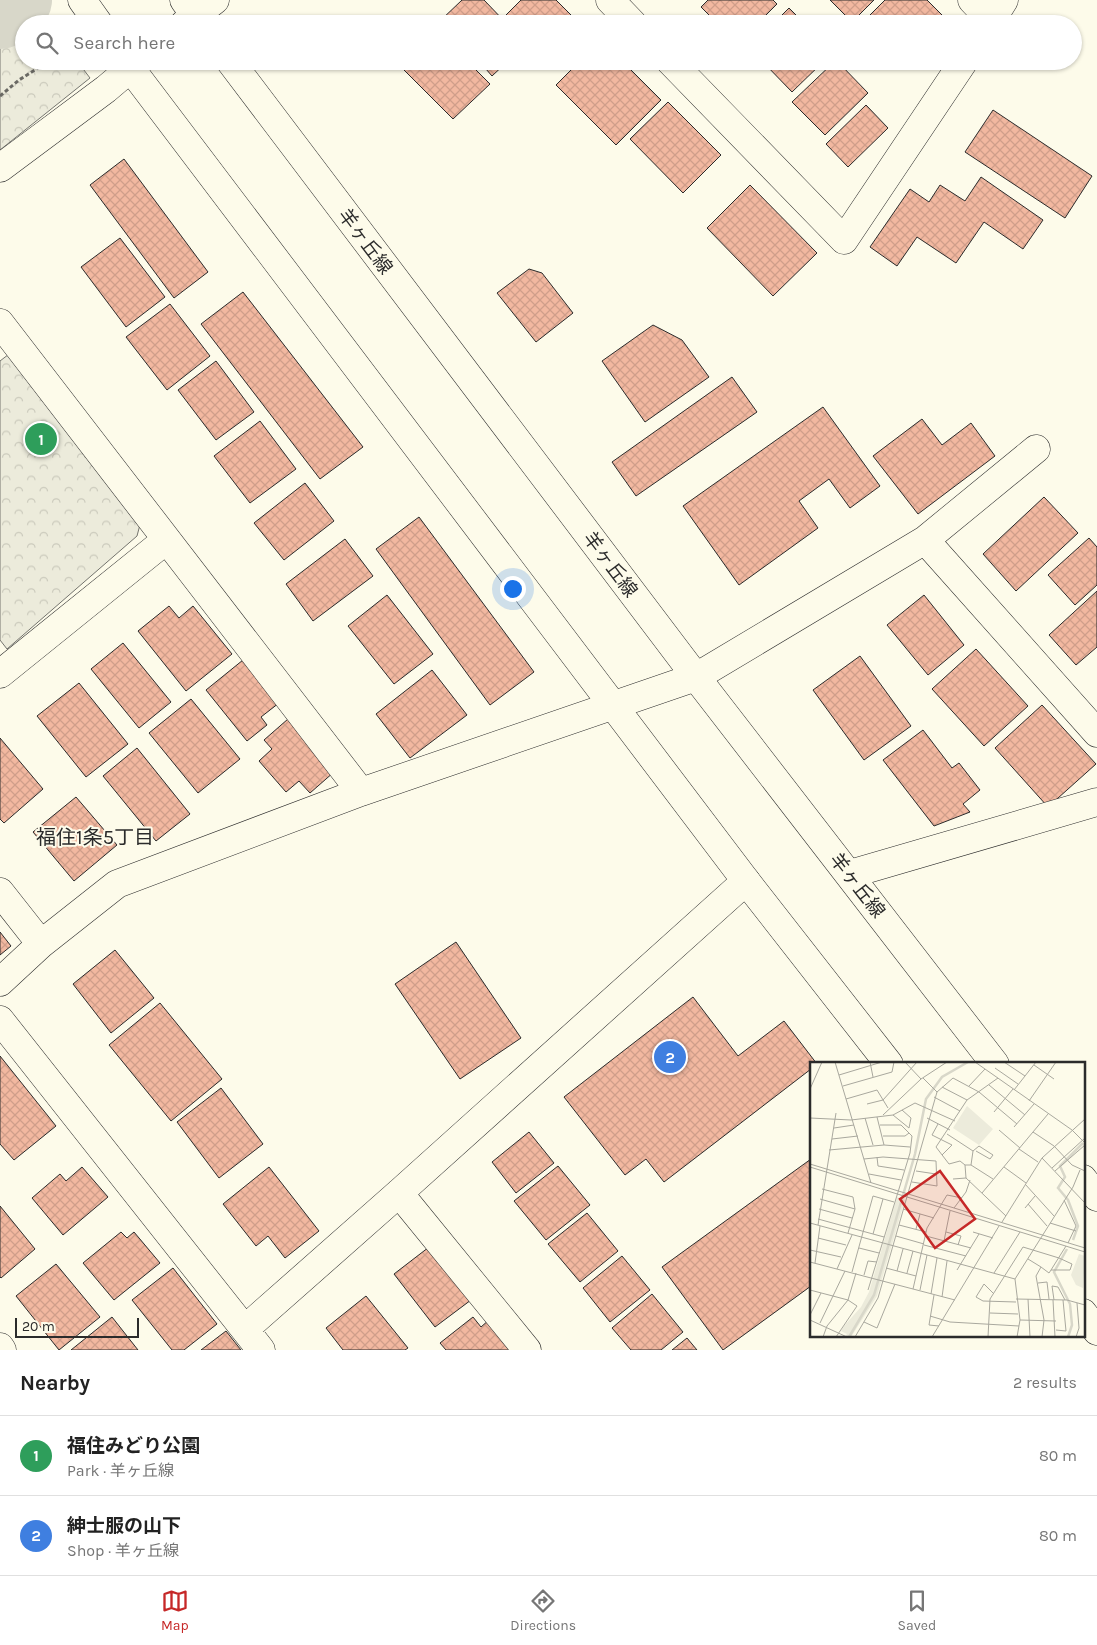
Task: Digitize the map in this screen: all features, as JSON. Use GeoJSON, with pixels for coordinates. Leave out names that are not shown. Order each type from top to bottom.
{"type":"FeatureCollection","features":[{"type":"Feature","properties":{"kind":"street"},"geometry":{"type":"LineString","coordinates":[[82,0],[93,15]]}},
{"type":"Feature","properties":{"kind":"street"},"geometry":{"type":"LineString","coordinates":[[610,0],[624,15]]}},
{"type":"Feature","properties":{"kind":"street"},"geometry":{"type":"LineString","coordinates":[[972,0],[995,15]]}},
{"type":"Feature","properties":{"kind":"street"},"geometry":{"type":"LineString","coordinates":[[0,168],[106,89],[126,70]]}},
{"type":"Feature","properties":{"kind":"street"},"geometry":{"type":"LineString","coordinates":[[137,70],[746,880],[887,1062]]}},
{"type":"Feature","properties":{"kind":"street","name":"羊ヶ丘線"},"geometry":{"type":"LineString","coordinates":[[237,70],[696,677],[993,1062]]}},
{"type":"Feature","properties":{"kind":"street"},"geometry":{"type":"LineString","coordinates":[[679,70],[844,240],[958,70]]}},
{"type":"Feature","properties":{"kind":"street"},"geometry":{"type":"LineString","coordinates":[[0,323],[361,792]]}},
{"type":"Feature","properties":{"kind":"street"},"geometry":{"type":"LineString","coordinates":[[0,982],[41,944],[117,884],[361,792],[696,677],[924,540],[1036,449]]}},
{"type":"Feature","properties":{"kind":"street"},"geometry":{"type":"LineString","coordinates":[[0,674],[166,540]]}},
{"type":"Feature","properties":{"kind":"street"},"geometry":{"type":"LineString","coordinates":[[924,540],[1097,733]]}},
{"type":"Feature","properties":{"kind":"street"},"geometry":{"type":"LineString","coordinates":[[850,874],[1097,802]]}},
{"type":"Feature","properties":{"kind":"street"},"geometry":{"type":"LineString","coordinates":[[245,1329],[399,1193],[746,880]]}},
{"type":"Feature","properties":{"kind":"street"},"geometry":{"type":"LineString","coordinates":[[0,892],[41,944]]}},
{"type":"Feature","properties":{"kind":"street"},"geometry":{"type":"LineString","coordinates":[[0,1020],[262,1350]]}},
{"type":"Feature","properties":{"kind":"street"},"geometry":{"type":"LineString","coordinates":[[1084,1180],[1097,1197]]}},
{"type":"Feature","properties":{"kind":"street"},"geometry":{"type":"LineString","coordinates":[[399,1193],[527,1350]]}},
{"type":"Feature","properties":{"kind":"street"},"geometry":{"type":"LineString","coordinates":[[1084,1314],[1097,1331]]}},
{"type":"Feature","properties":{"kind":"path"},"geometry":{"type":"LineString","coordinates":[[0,96],[19,80],[35,70]]}},
{"type":"Feature","properties":{"kind":"green space"},"geometry":{"type":"Polygon","coordinates":[[[0,0],[32,0],[43,15],[15,15],[15,70],[84,70],[90,78],[0,150],[0,0]]]}},
{"type":"Feature","properties":{"kind":"green space"},"geometry":{"type":"Polygon","coordinates":[[[13,351],[142,517],[137,536],[7,649],[0,640],[0,361],[13,351]]]}},
{"type":"Feature","properties":{"kind":"building"},"geometry":{"type":"Polygon","coordinates":[[[462,0],[484,0],[498,15],[446,15],[462,0]]]}},
{"type":"Feature","properties":{"kind":"building"},"geometry":{"type":"Polygon","coordinates":[[[521,0],[556,0],[571,15],[506,15],[521,0]]]}},
{"type":"Feature","properties":{"kind":"building"},"geometry":{"type":"Polygon","coordinates":[[[708,0],[773,0],[777,4],[766,15],[709,15],[701,7],[708,0]]]}},
{"type":"Feature","properties":{"kind":"building"},"geometry":{"type":"Polygon","coordinates":[[[830,0],[874,0],[859,15],[845,15],[830,0]]]}},
{"type":"Feature","properties":{"kind":"building"},"geometry":{"type":"Polygon","coordinates":[[[885,0],[927,0],[942,15],[870,15],[885,0]]]}},
{"type":"Feature","properties":{"kind":"building"},"geometry":{"type":"Polygon","coordinates":[[[789,8],[796,15],[782,15],[789,8]]]}},
{"type":"Feature","properties":{"kind":"building"},"geometry":{"type":"Polygon","coordinates":[[[404,70],[476,70],[490,84],[453,119],[404,70]]]}},
{"type":"Feature","properties":{"kind":"building"},"geometry":{"type":"Polygon","coordinates":[[[487,70],[498,70],[492,76],[487,70]]]}},
{"type":"Feature","properties":{"kind":"building"},"geometry":{"type":"Polygon","coordinates":[[[571,70],[631,70],[661,100],[616,145],[556,85],[571,70]]]}},
{"type":"Feature","properties":{"kind":"building"},"geometry":{"type":"Polygon","coordinates":[[[771,70],[815,70],[792,92],[771,70]]]}},
{"type":"Feature","properties":{"kind":"building"},"geometry":{"type":"Polygon","coordinates":[[[826,70],[846,70],[868,93],[825,135],[792,102],[826,70]]]}},
{"type":"Feature","properties":{"kind":"building"},"geometry":{"type":"Polygon","coordinates":[[[668,102],[721,155],[683,193],[630,139],[668,102]]]}},
{"type":"Feature","properties":{"kind":"building"},"geometry":{"type":"Polygon","coordinates":[[[866,105],[888,128],[848,167],[826,144],[866,105]]]}},
{"type":"Feature","properties":{"kind":"building"},"geometry":{"type":"Polygon","coordinates":[[[993,110],[1092,176],[1065,218],[965,152],[993,110]]]}},
{"type":"Feature","properties":{"kind":"building"},"geometry":{"type":"Polygon","coordinates":[[[124,159],[208,272],[174,298],[90,185],[124,159]]]}},
{"type":"Feature","properties":{"kind":"building"},"geometry":{"type":"Polygon","coordinates":[[[981,177],[1043,220],[1023,249],[984,222],[956,263],[917,237],[897,266],[870,247],[910,189],[929,202],[940,185],[965,201],[981,177]]]}},
{"type":"Feature","properties":{"kind":"building"},"geometry":{"type":"Polygon","coordinates":[[[750,185],[817,253],[773,296],[707,228],[750,185]]]}},
{"type":"Feature","properties":{"kind":"building"},"geometry":{"type":"Polygon","coordinates":[[[120,238],[165,297],[126,327],[81,267],[120,238]]]}},
{"type":"Feature","properties":{"kind":"building"},"geometry":{"type":"Polygon","coordinates":[[[529,269],[542,273],[573,313],[536,342],[497,293],[529,269]]]}},
{"type":"Feature","properties":{"kind":"building"},"geometry":{"type":"Polygon","coordinates":[[[243,292],[363,447],[320,479],[201,324],[243,292]]]}},
{"type":"Feature","properties":{"kind":"building"},"geometry":{"type":"Polygon","coordinates":[[[170,304],[210,356],[167,390],[126,337],[170,304]]]}},
{"type":"Feature","properties":{"kind":"building"},"geometry":{"type":"Polygon","coordinates":[[[653,325],[682,340],[709,377],[645,422],[602,361],[653,325]]]}},
{"type":"Feature","properties":{"kind":"building"},"geometry":{"type":"Polygon","coordinates":[[[216,361],[254,412],[216,440],[178,390],[216,361]]]}},
{"type":"Feature","properties":{"kind":"building"},"geometry":{"type":"Polygon","coordinates":[[[732,377],[757,412],[636,496],[612,462],[732,377]]]}},
{"type":"Feature","properties":{"kind":"building"},"geometry":{"type":"Polygon","coordinates":[[[823,407],[880,486],[850,508],[829,479],[799,501],[818,528],[739,585],[683,506],[823,407]]]}},
{"type":"Feature","properties":{"kind":"building"},"geometry":{"type":"Polygon","coordinates":[[[922,419],[942,445],[971,423],[995,456],[918,514],[873,456],[922,419]]]}},
{"type":"Feature","properties":{"kind":"building"},"geometry":{"type":"Polygon","coordinates":[[[260,421],[296,469],[250,503],[214,456],[260,421]]]}},
{"type":"Feature","properties":{"kind":"building"},"geometry":{"type":"Polygon","coordinates":[[[305,483],[334,521],[284,560],[254,523],[305,483]]]}},
{"type":"Feature","properties":{"kind":"building"},"geometry":{"type":"Polygon","coordinates":[[[1044,497],[1078,533],[1016,591],[983,554],[1044,497]]]}},
{"type":"Feature","properties":{"kind":"building"},"geometry":{"type":"Polygon","coordinates":[[[419,517],[534,672],[490,705],[376,549],[419,517]]]}},
{"type":"Feature","properties":{"kind":"building"},"geometry":{"type":"Polygon","coordinates":[[[1089,538],[1097,547],[1097,585],[1075,605],[1048,575],[1089,538]]]}},
{"type":"Feature","properties":{"kind":"building"},"geometry":{"type":"Polygon","coordinates":[[[345,539],[373,576],[313,621],[286,584],[345,539]]]}},
{"type":"Feature","properties":{"kind":"building"},"geometry":{"type":"Polygon","coordinates":[[[1097,591],[1097,647],[1076,665],[1049,635],[1097,591]]]}},
{"type":"Feature","properties":{"kind":"building"},"geometry":{"type":"Polygon","coordinates":[[[387,595],[433,654],[394,684],[348,626],[387,595]]]}},
{"type":"Feature","properties":{"kind":"building"},"geometry":{"type":"Polygon","coordinates":[[[924,595],[964,645],[928,675],[887,625],[924,595]]]}},
{"type":"Feature","properties":{"kind":"building"},"geometry":{"type":"Polygon","coordinates":[[[169,606],[179,618],[193,606],[232,654],[186,691],[138,631],[169,606]]]}},
{"type":"Feature","properties":{"kind":"building"},"geometry":{"type":"Polygon","coordinates":[[[123,643],[171,702],[139,728],[91,669],[123,643]]]}},
{"type":"Feature","properties":{"kind":"building"},"geometry":{"type":"Polygon","coordinates":[[[976,649],[1028,706],[984,746],[932,689],[976,649]]]}},
{"type":"Feature","properties":{"kind":"building"},"geometry":{"type":"Polygon","coordinates":[[[860,656],[911,726],[864,760],[813,690],[860,656]]]}},
{"type":"Feature","properties":{"kind":"building"},"geometry":{"type":"Polygon","coordinates":[[[243,660],[279,703],[261,717],[267,725],[247,741],[206,690],[243,660]]]}},
{"type":"Feature","properties":{"kind":"building"},"geometry":{"type":"Polygon","coordinates":[[[432,670],[467,715],[410,758],[376,714],[432,670]]]}},
{"type":"Feature","properties":{"kind":"building"},"geometry":{"type":"Polygon","coordinates":[[[79,683],[128,744],[86,777],[37,716],[79,683]]]}},
{"type":"Feature","properties":{"kind":"building"},"geometry":{"type":"Polygon","coordinates":[[[191,699],[240,759],[198,793],[149,733],[191,699]]]}},
{"type":"Feature","properties":{"kind":"building"},"geometry":{"type":"Polygon","coordinates":[[[1042,705],[1096,764],[1048,807],[995,748],[1042,705]]]}},
{"type":"Feature","properties":{"kind":"building"},"geometry":{"type":"Polygon","coordinates":[[[288,719],[334,772],[310,793],[299,781],[286,792],[259,761],[272,749],[264,740],[288,719]]]}},
{"type":"Feature","properties":{"kind":"building"},"geometry":{"type":"Polygon","coordinates":[[[923,730],[952,768],[959,763],[980,790],[963,804],[970,812],[934,826],[883,760],[923,730]]]}},
{"type":"Feature","properties":{"kind":"building"},"geometry":{"type":"Polygon","coordinates":[[[0,738],[43,789],[4,823],[0,819],[0,738]]]}},
{"type":"Feature","properties":{"kind":"building"},"geometry":{"type":"Polygon","coordinates":[[[137,748],[190,814],[156,841],[103,776],[137,748]]]}},
{"type":"Feature","properties":{"kind":"building"},"geometry":{"type":"Polygon","coordinates":[[[76,797],[117,845],[74,881],[33,832],[76,797]]]}},
{"type":"Feature","properties":{"kind":"building"},"geometry":{"type":"Polygon","coordinates":[[[0,932],[11,946],[0,955],[0,932]]]}},
{"type":"Feature","properties":{"kind":"building"},"geometry":{"type":"Polygon","coordinates":[[[456,942],[521,1038],[460,1079],[395,984],[456,942]]]}},
{"type":"Feature","properties":{"kind":"building"},"geometry":{"type":"Polygon","coordinates":[[[115,950],[154,998],[111,1033],[73,984],[115,950]]]}},
{"type":"Feature","properties":{"kind":"building"},"geometry":{"type":"Polygon","coordinates":[[[693,997],[738,1056],[784,1021],[815,1062],[810,1062],[810,1070],[664,1182],[646,1159],[625,1175],[564,1097],[693,997]]]}},
{"type":"Feature","properties":{"kind":"building"},"geometry":{"type":"Polygon","coordinates":[[[160,1003],[222,1079],[171,1121],[109,1045],[160,1003]]]}},
{"type":"Feature","properties":{"kind":"building"},"geometry":{"type":"Polygon","coordinates":[[[0,1056],[56,1126],[14,1160],[0,1144],[0,1056]]]}},
{"type":"Feature","properties":{"kind":"building"},"geometry":{"type":"Polygon","coordinates":[[[221,1088],[263,1144],[219,1178],[177,1122],[221,1088]]]}},
{"type":"Feature","properties":{"kind":"building"},"geometry":{"type":"Polygon","coordinates":[[[529,1132],[554,1163],[516,1193],[492,1162],[529,1132]]]}},
{"type":"Feature","properties":{"kind":"building"},"geometry":{"type":"Polygon","coordinates":[[[810,1160],[810,1287],[723,1350],[662,1267],[810,1160]]]}},
{"type":"Feature","properties":{"kind":"building"},"geometry":{"type":"Polygon","coordinates":[[[558,1166],[590,1205],[546,1240],[514,1201],[558,1166]]]}},
{"type":"Feature","properties":{"kind":"building"},"geometry":{"type":"Polygon","coordinates":[[[82,1167],[108,1197],[63,1235],[32,1198],[60,1174],[66,1181],[82,1167]]]}},
{"type":"Feature","properties":{"kind":"building"},"geometry":{"type":"Polygon","coordinates":[[[269,1167],[319,1231],[285,1258],[268,1236],[256,1246],[223,1204],[269,1167]]]}},
{"type":"Feature","properties":{"kind":"building"},"geometry":{"type":"Polygon","coordinates":[[[0,1206],[35,1249],[1,1278],[0,1277],[0,1206]]]}},
{"type":"Feature","properties":{"kind":"building"},"geometry":{"type":"Polygon","coordinates":[[[587,1213],[618,1251],[580,1282],[548,1244],[587,1213]]]}},
{"type":"Feature","properties":{"kind":"building"},"geometry":{"type":"Polygon","coordinates":[[[121,1232],[127,1238],[134,1232],[160,1263],[114,1300],[83,1263],[121,1232]]]}},
{"type":"Feature","properties":{"kind":"building"},"geometry":{"type":"Polygon","coordinates":[[[433,1244],[475,1297],[435,1327],[394,1274],[433,1244]]]}},
{"type":"Feature","properties":{"kind":"building"},"geometry":{"type":"Polygon","coordinates":[[[622,1256],[650,1290],[610,1322],[583,1288],[622,1256]]]}},
{"type":"Feature","properties":{"kind":"building"},"geometry":{"type":"Polygon","coordinates":[[[56,1264],[100,1317],[59,1350],[16,1296],[56,1264]]]}},
{"type":"Feature","properties":{"kind":"building"},"geometry":{"type":"Polygon","coordinates":[[[173,1268],[217,1324],[184,1350],[172,1350],[132,1300],[173,1268]]]}},
{"type":"Feature","properties":{"kind":"building"},"geometry":{"type":"Polygon","coordinates":[[[652,1294],[683,1332],[661,1350],[631,1350],[612,1328],[652,1294]]]}},
{"type":"Feature","properties":{"kind":"building"},"geometry":{"type":"Polygon","coordinates":[[[366,1296],[408,1348],[405,1350],[343,1350],[326,1328],[366,1296]]]}},
{"type":"Feature","properties":{"kind":"building"},"geometry":{"type":"Polygon","coordinates":[[[112,1317],[138,1350],[71,1350],[112,1317]]]}},
{"type":"Feature","properties":{"kind":"building"},"geometry":{"type":"Polygon","coordinates":[[[473,1317],[481,1327],[490,1319],[514,1350],[446,1350],[440,1343],[473,1317]]]}},
{"type":"Feature","properties":{"kind":"building"},"geometry":{"type":"Polygon","coordinates":[[[226,1331],[241,1350],[201,1350],[226,1331]]]}},
{"type":"Feature","properties":{"kind":"building"},"geometry":{"type":"Polygon","coordinates":[[[687,1338],[697,1350],[672,1350],[687,1338]]]}},
{"type":"Feature","properties":{"kind":"waterway"},"geometry":{"type":"LineString","coordinates":[[0,12],[15,0]]}},
{"type":"Feature","properties":{"kind":"place","name":"福住みどり公園"},"geometry":{"type":"Point","coordinates":[41,439]}},
{"type":"Feature","properties":{"kind":"place","name":"紳士服の山下"},"geometry":{"type":"Point","coordinates":[670,1057]}},
{"type":"Feature","properties":{"kind":"district","name":"福住1条5丁目"},"geometry":{"type":"Point","coordinates":[95,837]}}]}
